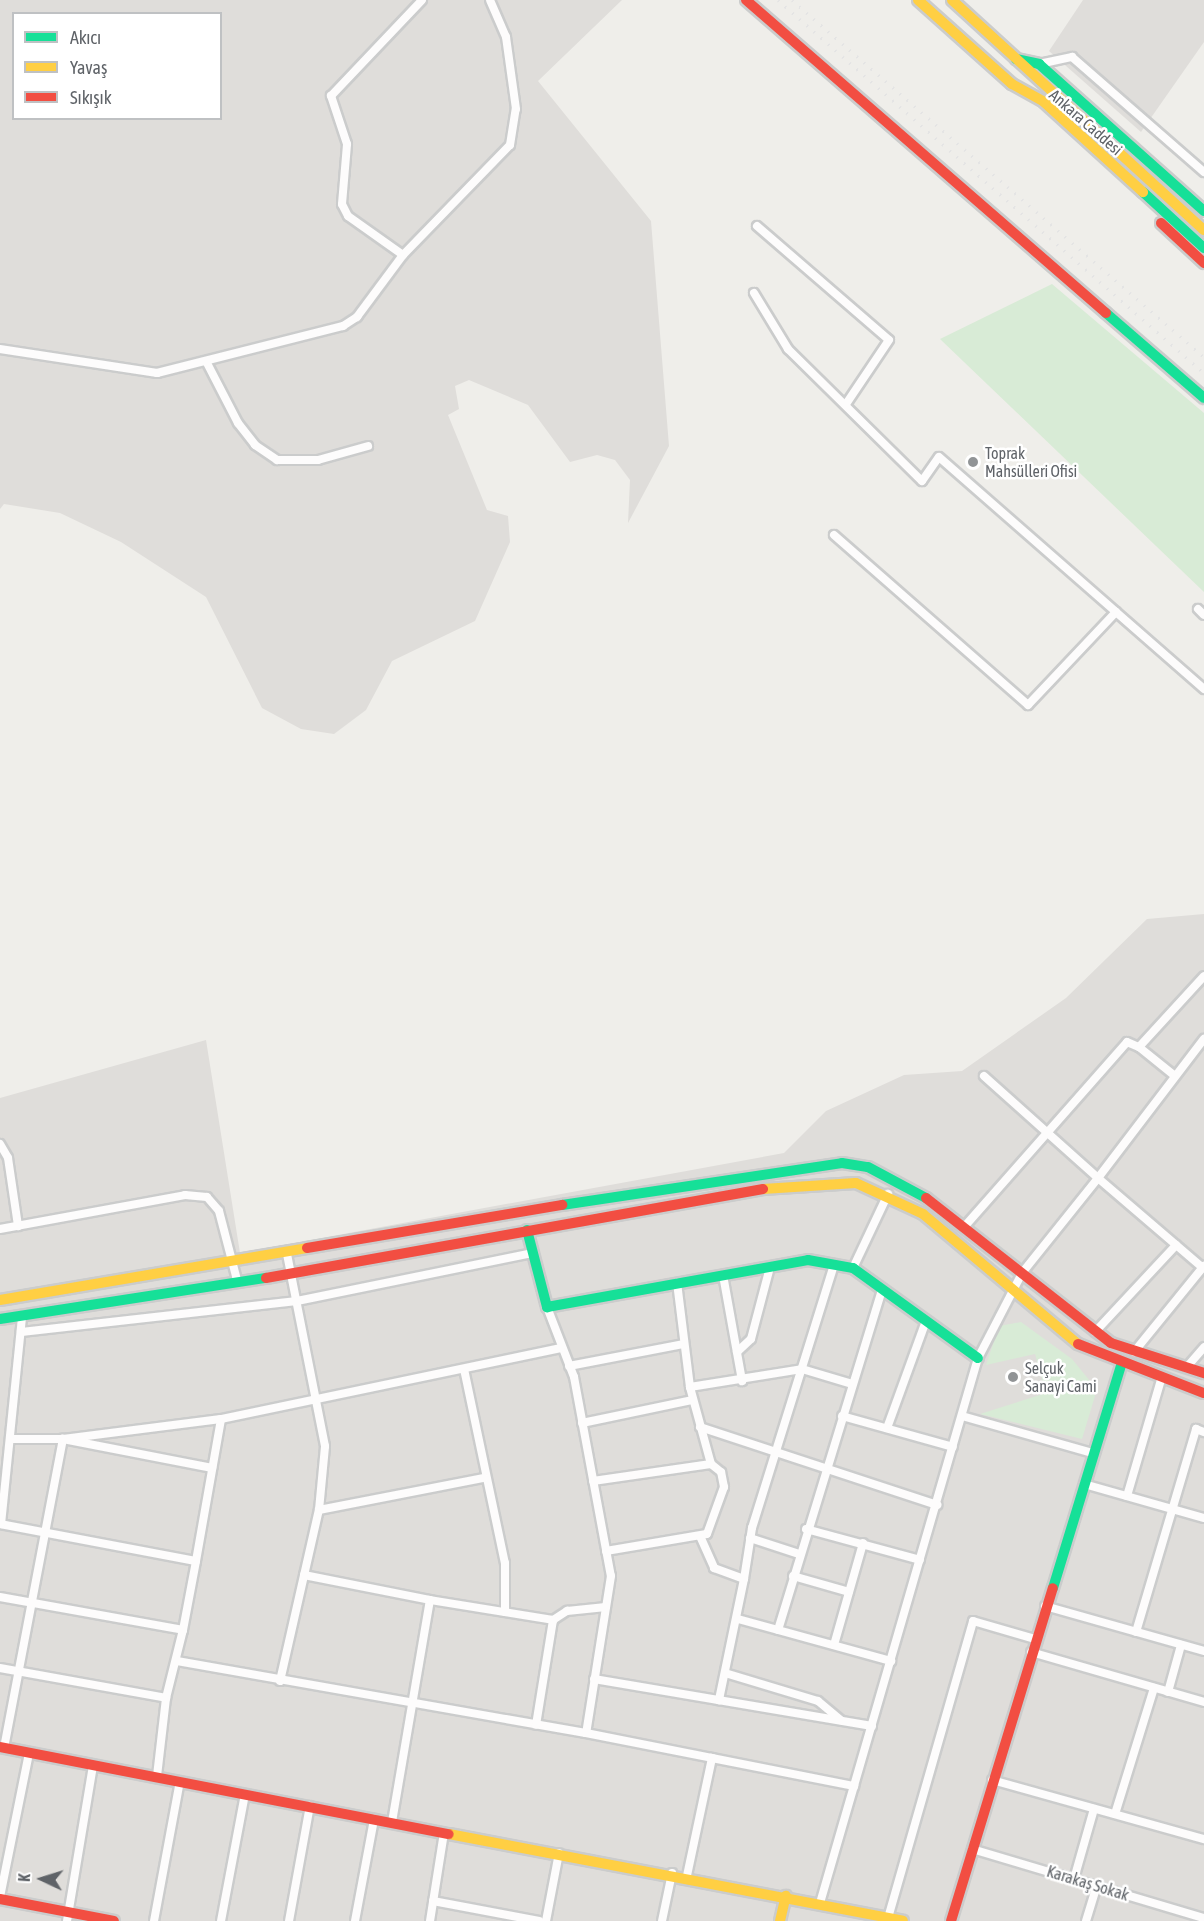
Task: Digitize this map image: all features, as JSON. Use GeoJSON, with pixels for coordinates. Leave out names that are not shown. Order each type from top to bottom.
{"type":"FeatureCollection","features":[{"type":"Feature","properties":{"kind":"main road"},"geometry":{"type":"LineString","coordinates":[[746,0],[1204,398]]}},
{"type":"Feature","properties":{"kind":"main road","name":"Ankara Caddesi"},"geometry":{"type":"LineString","coordinates":[[918,0],[1012,84],[1044,102],[1204,248]]}},
{"type":"Feature","properties":{"kind":"main road","name":"Ankara Caddesi"},"geometry":{"type":"LineString","coordinates":[[952,0],[1204,230]]}},
{"type":"Feature","properties":{"kind":"main road"},"geometry":{"type":"LineString","coordinates":[[1016,59],[1039,64],[1204,211]]}},
{"type":"Feature","properties":{"kind":"main road"},"geometry":{"type":"LineString","coordinates":[[1012,84],[1204,262]]}},
{"type":"Feature","properties":{"kind":"main road"},"geometry":{"type":"LineString","coordinates":[[0,1300],[287,1254],[814,1164],[868,1167],[909,1185],[965,1226],[1095,1332],[1134,1352],[1204,1373]]}},
{"type":"Feature","properties":{"kind":"main road"},"geometry":{"type":"LineString","coordinates":[[0,1319],[237,1280],[290,1274],[527,1230],[814,1182],[856,1183],[888,1194],[923,1214],[1086,1351],[1120,1366],[1204,1393]]}},
{"type":"Feature","properties":{"kind":"main road"},"geometry":{"type":"LineString","coordinates":[[527,1230],[547,1307],[808,1260],[853,1268],[978,1358]]}},
{"type":"Feature","properties":{"kind":"main road"},"geometry":{"type":"LineString","coordinates":[[951,1921],[992,1780],[1120,1366]]}},
{"type":"Feature","properties":{"kind":"main road"},"geometry":{"type":"LineString","coordinates":[[2,1748],[444,1833],[672,1873],[903,1921]]}},
{"type":"Feature","properties":{"kind":"main road"},"geometry":{"type":"LineString","coordinates":[[780,1921],[786,1896]]}},
{"type":"Feature","properties":{"kind":"main road"},"geometry":{"type":"LineString","coordinates":[[0,1898],[68,1917],[114,1921]]}},
{"type":"Feature","properties":{"kind":"street"},"geometry":{"type":"LineString","coordinates":[[403,255],[348,216],[342,204],[347,144],[331,96],[422,0]]}},
{"type":"Feature","properties":{"kind":"street"},"geometry":{"type":"LineString","coordinates":[[0,349],[157,373],[207,363],[343,326],[375,299],[403,255],[510,145],[516,109],[506,38],[490,0]]}},
{"type":"Feature","properties":{"kind":"street"},"geometry":{"type":"LineString","coordinates":[[1039,64],[1072,57],[1204,171]]}},
{"type":"Feature","properties":{"kind":"street"},"geometry":{"type":"LineString","coordinates":[[757,226],[889,340],[846,404]]}},
{"type":"Feature","properties":{"kind":"street"},"geometry":{"type":"LineString","coordinates":[[754,293],[788,349],[922,481],[939,457],[1204,689]]}},
{"type":"Feature","properties":{"kind":"street"},"geometry":{"type":"LineString","coordinates":[[207,363],[238,423],[255,445],[277,460],[318,460],[368,446]]}},
{"type":"Feature","properties":{"kind":"street"},"geometry":{"type":"LineString","coordinates":[[834,535],[1028,705],[1116,612]]}},
{"type":"Feature","properties":{"kind":"street"},"geometry":{"type":"LineString","coordinates":[[1138,1047],[1204,976]]}},
{"type":"Feature","properties":{"kind":"street"},"geometry":{"type":"LineString","coordinates":[[820,1903],[978,1358],[1011,1289],[1022,1273],[1204,1039]]}},
{"type":"Feature","properties":{"kind":"street"},"geometry":{"type":"LineString","coordinates":[[965,1226],[1126,1042],[1138,1047],[1175,1076]]}},
{"type":"Feature","properties":{"kind":"street"},"geometry":{"type":"LineString","coordinates":[[984,1076],[1047,1134],[1203,1267],[1134,1352]]}},
{"type":"Feature","properties":{"kind":"street"},"geometry":{"type":"LineString","coordinates":[[0,1144],[8,1158],[18,1226]]}},
{"type":"Feature","properties":{"kind":"street"},"geometry":{"type":"LineString","coordinates":[[853,1268],[888,1194]]}},
{"type":"Feature","properties":{"kind":"street"},"geometry":{"type":"LineString","coordinates":[[0,1229],[185,1195],[207,1197],[219,1211],[236,1262],[237,1280]]}},
{"type":"Feature","properties":{"kind":"street"},"geometry":{"type":"LineString","coordinates":[[1095,1332],[1176,1245]]}},
{"type":"Feature","properties":{"kind":"street"},"geometry":{"type":"LineString","coordinates":[[21,1332],[297,1301],[533,1253]]}},
{"type":"Feature","properties":{"kind":"street"},"geometry":{"type":"LineString","coordinates":[[280,1681],[318,1510],[325,1446],[320,1402],[287,1254]]}},
{"type":"Feature","properties":{"kind":"street"},"geometry":{"type":"LineString","coordinates":[[719,1700],[738,1619],[750,1538],[834,1265]]}},
{"type":"Feature","properties":{"kind":"street"},"geometry":{"type":"LineString","coordinates":[[737,1352],[751,1339],[770,1267]]}},
{"type":"Feature","properties":{"kind":"street"},"geometry":{"type":"LineString","coordinates":[[723,1275],[742,1381]]}},
{"type":"Feature","properties":{"kind":"street"},"geometry":{"type":"LineString","coordinates":[[606,1551],[707,1534],[724,1487],[721,1472],[711,1464],[692,1400],[683,1344],[677,1283]]}},
{"type":"Feature","properties":{"kind":"street"},"geometry":{"type":"LineString","coordinates":[[778,1630],[806,1529],[882,1289]]}},
{"type":"Feature","properties":{"kind":"street"},"geometry":{"type":"LineString","coordinates":[[547,1307],[568,1366],[582,1423],[611,1576],[586,1733]]}},
{"type":"Feature","properties":{"kind":"street"},"geometry":{"type":"LineString","coordinates":[[22,1316],[10,1439],[2,1488],[1,1524],[196,1561]]}},
{"type":"Feature","properties":{"kind":"street"},"geometry":{"type":"LineString","coordinates":[[887,1428],[926,1321]]}},
{"type":"Feature","properties":{"kind":"street"},"geometry":{"type":"LineString","coordinates":[[568,1366],[683,1344]]}},
{"type":"Feature","properties":{"kind":"street"},"geometry":{"type":"LineString","coordinates":[[1186,1368],[1204,1347]]}},
{"type":"Feature","properties":{"kind":"street"},"geometry":{"type":"LineString","coordinates":[[10,1439],[63,1438],[221,1419],[320,1402],[561,1348]]}},
{"type":"Feature","properties":{"kind":"street"},"geometry":{"type":"LineString","coordinates":[[464,1369],[484,1478],[505,1563],[505,1612]]}},
{"type":"Feature","properties":{"kind":"street"},"geometry":{"type":"LineString","coordinates":[[690,1387],[742,1381],[802,1369],[852,1384]]}},
{"type":"Feature","properties":{"kind":"street"},"geometry":{"type":"LineString","coordinates":[[1127,1496],[1161,1380]]}},
{"type":"Feature","properties":{"kind":"street"},"geometry":{"type":"LineString","coordinates":[[582,1423],[692,1400]]}},
{"type":"Feature","properties":{"kind":"street"},"geometry":{"type":"LineString","coordinates":[[842,1416],[954,1447]]}},
{"type":"Feature","properties":{"kind":"street"},"geometry":{"type":"LineString","coordinates":[[962,1416],[1093,1453]]}},
{"type":"Feature","properties":{"kind":"street"},"geometry":{"type":"LineString","coordinates":[[157,1776],[166,1698],[177,1661],[221,1419]]}},
{"type":"Feature","properties":{"kind":"street"},"geometry":{"type":"LineString","coordinates":[[700,1427],[937,1505]]}},
{"type":"Feature","properties":{"kind":"street"},"geometry":{"type":"LineString","coordinates":[[1136,1632],[1196,1429],[1204,1432]]}},
{"type":"Feature","properties":{"kind":"street"},"geometry":{"type":"LineString","coordinates":[[63,1438],[212,1468]]}},
{"type":"Feature","properties":{"kind":"street"},"geometry":{"type":"LineString","coordinates":[[2,1748],[63,1438]]}},
{"type":"Feature","properties":{"kind":"street"},"geometry":{"type":"LineString","coordinates":[[593,1481],[711,1464]]}},
{"type":"Feature","properties":{"kind":"street"},"geometry":{"type":"LineString","coordinates":[[318,1510],[484,1478]]}},
{"type":"Feature","properties":{"kind":"street"},"geometry":{"type":"LineString","coordinates":[[1084,1484],[1204,1518]]}},
{"type":"Feature","properties":{"kind":"street"},"geometry":{"type":"LineString","coordinates":[[806,1529],[920,1560]]}},
{"type":"Feature","properties":{"kind":"street"},"geometry":{"type":"LineString","coordinates":[[700,1536],[714,1568],[744,1579]]}},
{"type":"Feature","properties":{"kind":"street"},"geometry":{"type":"LineString","coordinates":[[750,1538],[799,1554]]}},
{"type":"Feature","properties":{"kind":"street"},"geometry":{"type":"LineString","coordinates":[[834,1645],[863,1543]]}},
{"type":"Feature","properties":{"kind":"street"},"geometry":{"type":"LineString","coordinates":[[303,1575],[430,1600],[553,1620],[567,1611],[606,1607]]}},
{"type":"Feature","properties":{"kind":"street"},"geometry":{"type":"LineString","coordinates":[[793,1576],[849,1592]]}},
{"type":"Feature","properties":{"kind":"street"},"geometry":{"type":"LineString","coordinates":[[0,1597],[183,1630]]}},
{"type":"Feature","properties":{"kind":"street"},"geometry":{"type":"LineString","coordinates":[[392,1822],[430,1600]]}},
{"type":"Feature","properties":{"kind":"street"},"geometry":{"type":"LineString","coordinates":[[1045,1606],[1204,1651]]}},
{"type":"Feature","properties":{"kind":"street"},"geometry":{"type":"LineString","coordinates":[[738,1619],[891,1661]]}},
{"type":"Feature","properties":{"kind":"street"},"geometry":{"type":"LineString","coordinates":[[536,1725],[553,1620]]}},
{"type":"Feature","properties":{"kind":"street"},"geometry":{"type":"LineString","coordinates":[[888,1918],[973,1622],[1035,1639]]}},
{"type":"Feature","properties":{"kind":"street"},"geometry":{"type":"LineString","coordinates":[[1168,1692],[1181,1645]]}},
{"type":"Feature","properties":{"kind":"street"},"geometry":{"type":"LineString","coordinates":[[1031,1652],[1204,1702]]}},
{"type":"Feature","properties":{"kind":"street"},"geometry":{"type":"LineString","coordinates":[[177,1661],[280,1681],[586,1733],[854,1786]]}},
{"type":"Feature","properties":{"kind":"street"},"geometry":{"type":"LineString","coordinates":[[0,1668],[166,1698]]}},
{"type":"Feature","properties":{"kind":"street"},"geometry":{"type":"LineString","coordinates":[[725,1673],[818,1701],[843,1721]]}},
{"type":"Feature","properties":{"kind":"street"},"geometry":{"type":"LineString","coordinates":[[594,1679],[872,1726]]}},
{"type":"Feature","properties":{"kind":"street"},"geometry":{"type":"LineString","coordinates":[[1115,1814],[1154,1688]]}},
{"type":"Feature","properties":{"kind":"street"},"geometry":{"type":"LineString","coordinates":[[0,1898],[29,1753]]}},
{"type":"Feature","properties":{"kind":"street"},"geometry":{"type":"LineString","coordinates":[[687,1876],[712,1758]]}},
{"type":"Feature","properties":{"kind":"street"},"geometry":{"type":"LineString","coordinates":[[68,1917],[93,1765]]}},
{"type":"Feature","properties":{"kind":"street"},"geometry":{"type":"LineString","coordinates":[[992,1780],[1204,1839]]}},
{"type":"Feature","properties":{"kind":"street"},"geometry":{"type":"LineString","coordinates":[[154,1921],[180,1781]]}},
{"type":"Feature","properties":{"kind":"street"},"geometry":{"type":"LineString","coordinates":[[221,1921],[245,1794]]}},
{"type":"Feature","properties":{"kind":"street"},"geometry":{"type":"LineString","coordinates":[[289,1921],[310,1806]]}},
{"type":"Feature","properties":{"kind":"street"},"geometry":{"type":"LineString","coordinates":[[1074,1879],[1094,1809]]}},
{"type":"Feature","properties":{"kind":"street"},"geometry":{"type":"LineString","coordinates":[[355,1921],[374,1819]]}},
{"type":"Feature","properties":{"kind":"street"},"geometry":{"type":"LineString","coordinates":[[430,1921],[444,1833]]}},
{"type":"Feature","properties":{"kind":"street","name":"Karakaş Sokak"},"geometry":{"type":"LineString","coordinates":[[972,1849],[1204,1918]]}},
{"type":"Feature","properties":{"kind":"street"},"geometry":{"type":"LineString","coordinates":[[546,1921],[559,1853]]}},
{"type":"Feature","properties":{"kind":"street"},"geometry":{"type":"LineString","coordinates":[[662,1921],[672,1873]]}},
{"type":"Feature","properties":{"kind":"street"},"geometry":{"type":"LineString","coordinates":[[1086,1921],[1097,1886]]}},
{"type":"Feature","properties":{"kind":"street"},"geometry":{"type":"LineString","coordinates":[[433,1901],[539,1921]]}},
{"type":"Feature","properties":{"kind":"shaded area"},"geometry":{"type":"Polygon","coordinates":[[[0,0],[622,0],[538,81],[651,221],[669,446],[628,523],[630,480],[615,460],[597,455],[570,462],[528,405],[469,380],[455,386],[459,409],[448,415],[487,510],[508,516],[510,542],[475,621],[392,661],[366,710],[334,734],[301,729],[262,708],[206,597],[121,542],[60,513],[4,504],[0,509],[0,0]]]}},
{"type":"Feature","properties":{"kind":"shaded area"},"geometry":{"type":"Polygon","coordinates":[[[1083,0],[1204,0],[1204,42],[1141,132],[1049,51],[1083,0]]]}},
{"type":"Feature","properties":{"kind":"shaded area"},"geometry":{"type":"Polygon","coordinates":[[[1204,914],[1204,1921],[0,1921],[0,1098],[206,1040],[240,1253],[784,1153],[826,1111],[904,1075],[962,1071],[1066,998],[1147,919],[1204,914]]]}},
{"type":"Feature","properties":{"kind":"green space"},"geometry":{"type":"Polygon","coordinates":[[[1052,284],[1204,413],[1204,592],[940,339],[1052,284]]]}},
{"type":"Feature","properties":{"kind":"green space"},"geometry":{"type":"Polygon","coordinates":[[[1021,1322],[1072,1359],[1090,1381],[1095,1396],[1082,1439],[980,1414],[1046,1393],[1035,1354],[986,1365],[999,1326],[1021,1322]]]}},
{"type":"Feature","properties":{"kind":"railway"},"geometry":{"type":"LineString","coordinates":[[778,0],[1204,373]]}},
{"type":"Feature","properties":{"kind":"railway"},"geometry":{"type":"LineString","coordinates":[[792,0],[1204,357]]}},
{"type":"Feature","properties":{"kind":"traffic: fast"},"geometry":{"type":"LineString","coordinates":[[1016,59],[1039,64],[1204,211]]}},
{"type":"Feature","properties":{"kind":"traffic: fast"},"geometry":{"type":"LineString","coordinates":[[1143,192],[1204,248]]}},
{"type":"Feature","properties":{"kind":"traffic: fast"},"geometry":{"type":"LineString","coordinates":[[1106,313],[1204,398]]}},
{"type":"Feature","properties":{"kind":"traffic: fast"},"geometry":{"type":"LineString","coordinates":[[562,1205],[842,1163],[868,1167],[926,1198]]}},
{"type":"Feature","properties":{"kind":"traffic: fast"},"geometry":{"type":"LineString","coordinates":[[527,1230],[547,1307],[808,1260],[853,1268],[978,1358]]}},
{"type":"Feature","properties":{"kind":"traffic: fast"},"geometry":{"type":"LineString","coordinates":[[0,1319],[266,1278]]}},
{"type":"Feature","properties":{"kind":"traffic: fast"},"geometry":{"type":"LineString","coordinates":[[1053,1588],[1121,1366]]}},
{"type":"Feature","properties":{"kind":"traffic: slow"},"geometry":{"type":"LineString","coordinates":[[918,0],[1012,84],[1044,102],[1143,192]]}},
{"type":"Feature","properties":{"kind":"traffic: slow"},"geometry":{"type":"LineString","coordinates":[[952,0],[1204,230]]}},
{"type":"Feature","properties":{"kind":"traffic: slow"},"geometry":{"type":"LineString","coordinates":[[763,1189],[856,1183],[923,1214],[1078,1344]]}},
{"type":"Feature","properties":{"kind":"traffic: slow"},"geometry":{"type":"LineString","coordinates":[[0,1300],[307,1248]]}},
{"type":"Feature","properties":{"kind":"traffic: slow"},"geometry":{"type":"LineString","coordinates":[[449,1834],[903,1921]]}},
{"type":"Feature","properties":{"kind":"traffic: slow"},"geometry":{"type":"LineString","coordinates":[[780,1921],[786,1896]]}},
{"type":"Feature","properties":{"kind":"traffic: jam"},"geometry":{"type":"LineString","coordinates":[[746,0],[1106,313]]}},
{"type":"Feature","properties":{"kind":"traffic: jam"},"geometry":{"type":"LineString","coordinates":[[1161,223],[1204,263]]}},
{"type":"Feature","properties":{"kind":"traffic: jam"},"geometry":{"type":"LineString","coordinates":[[266,1278],[763,1189]]}},
{"type":"Feature","properties":{"kind":"traffic: jam"},"geometry":{"type":"LineString","coordinates":[[926,1198],[1111,1343],[1204,1373]]}},
{"type":"Feature","properties":{"kind":"traffic: jam"},"geometry":{"type":"LineString","coordinates":[[307,1248],[562,1205]]}},
{"type":"Feature","properties":{"kind":"traffic: jam"},"geometry":{"type":"LineString","coordinates":[[1078,1344],[1204,1393]]}},
{"type":"Feature","properties":{"kind":"traffic: jam"},"geometry":{"type":"LineString","coordinates":[[951,1921],[1053,1588]]}},
{"type":"Feature","properties":{"kind":"traffic: jam"},"geometry":{"type":"LineString","coordinates":[[0,1747],[449,1834]]}},
{"type":"Feature","properties":{"kind":"traffic: jam"},"geometry":{"type":"LineString","coordinates":[[0,1899],[114,1921]]}},
{"type":"Feature","properties":{"kind":"place","name":"Toprak Mahsülleri Ofisi"},"geometry":{"type":"Point","coordinates":[973,462]}},
{"type":"Feature","properties":{"kind":"place","name":"Selçuk Sanayi Cami"},"geometry":{"type":"Point","coordinates":[1013,1377]}}]}
